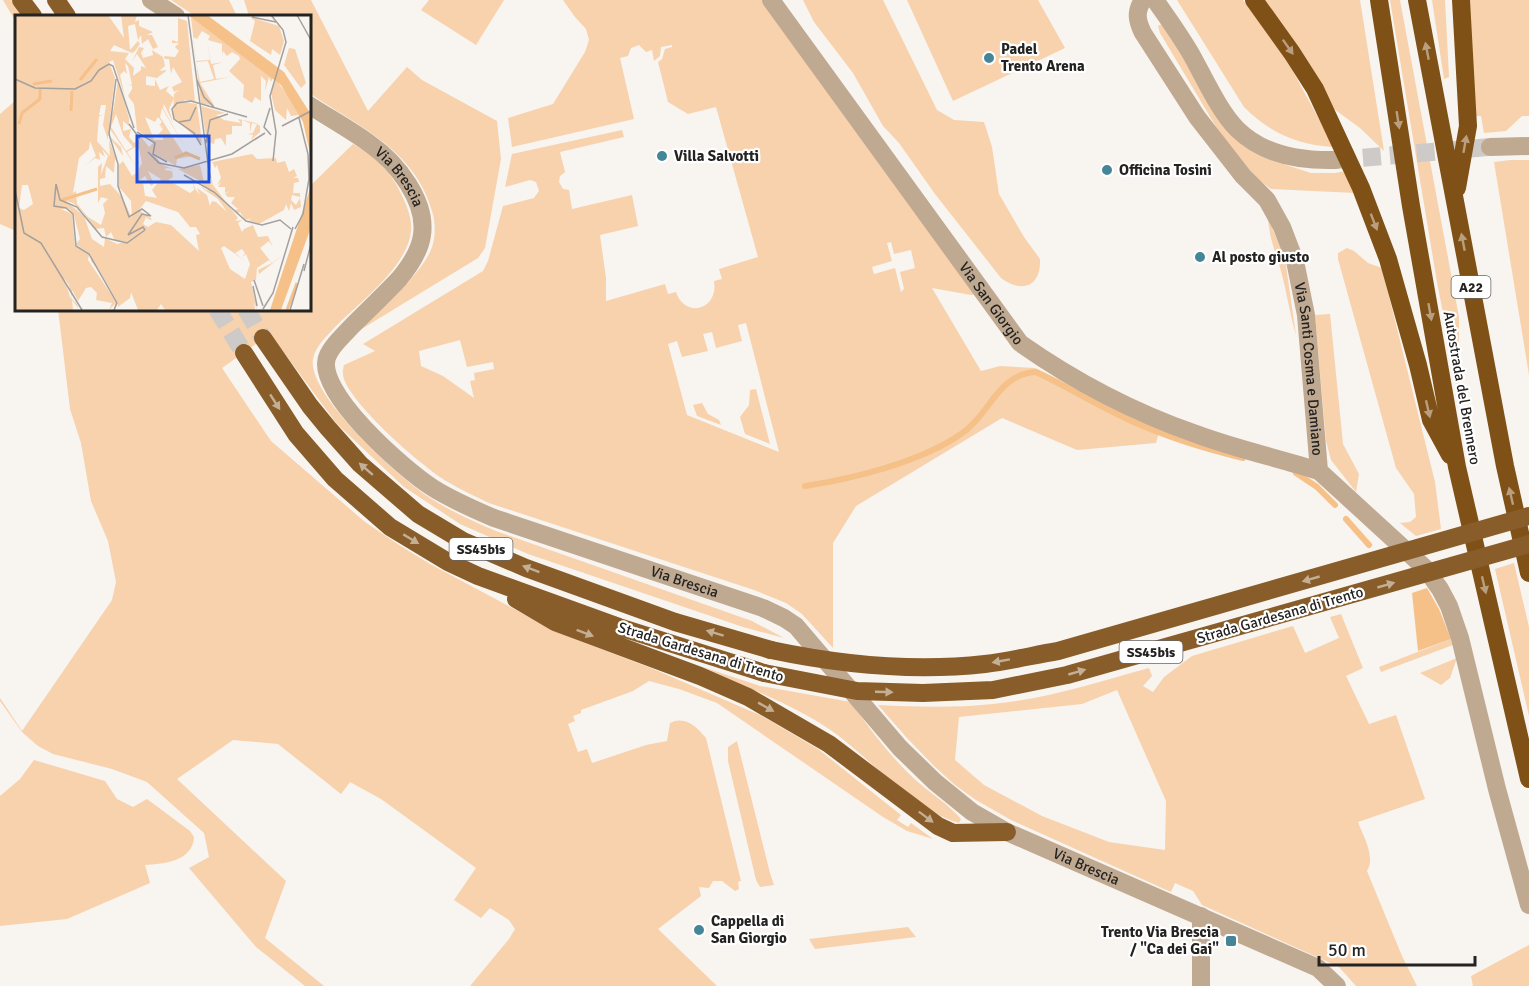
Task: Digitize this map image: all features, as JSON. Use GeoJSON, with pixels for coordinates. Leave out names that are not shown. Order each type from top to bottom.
{"type":"FeatureCollection","features":[{"type":"Feature","properties":{"kind":"highway"},"geometry":{"type":"LineString","coordinates":[[21,0],[32,15]]}},
{"type":"Feature","properties":{"kind":"highway"},"geometry":{"type":"LineString","coordinates":[[56,0],[66,15]]}},
{"type":"Feature","properties":{"kind":"highway"},"geometry":{"type":"LineString","coordinates":[[1254,0],[1315,89],[1361,188],[1388,259],[1431,420],[1457,467]]}},
{"type":"Feature","properties":{"kind":"highway","name":"Autostrada del Brennero"},"geometry":{"type":"LineString","coordinates":[[1379,0],[1411,206],[1457,467],[1529,779]]}},
{"type":"Feature","properties":{"kind":"highway","name":"Autostrada del Brennero"},"geometry":{"type":"LineString","coordinates":[[1417,0],[1505,466],[1529,573]]}},
{"type":"Feature","properties":{"kind":"highway"},"geometry":{"type":"LineString","coordinates":[[1455,202],[1468,126],[1461,0]]}},
{"type":"Feature","properties":{"kind":"highway","name":"Strada Gardesana di Trento"},"geometry":{"type":"LineString","coordinates":[[263,338],[310,406],[360,464],[418,514],[463,541],[526,568],[675,621],[771,650],[822,660],[917,668],[996,662],[1058,651],[1529,516]]}},
{"type":"Feature","properties":{"kind":"highway","name":"Strada Gardesana di Trento"},"geometry":{"type":"LineString","coordinates":[[244,352],[296,434],[335,479],[390,527],[448,562],[478,576],[619,627],[764,673],[857,691],[922,693],[993,690],[1067,675],[1529,544]]}},
{"type":"Feature","properties":{"kind":"highway"},"geometry":{"type":"LineString","coordinates":[[478,576],[555,621],[700,676],[748,697],[829,744],[938,826],[953,833],[1007,832]]}},
{"type":"Feature","properties":{"kind":"street"},"geometry":{"type":"LineString","coordinates":[[152,0],[174,15]]}},
{"type":"Feature","properties":{"kind":"street","name":"Via San Giorgio"},"geometry":{"type":"LineString","coordinates":[[771,0],[1020,343],[1056,369],[1105,395],[1195,434],[1319,471]]}},
{"type":"Feature","properties":{"kind":"street","name":"Via Santi Cosma e Damiano"},"geometry":{"type":"LineString","coordinates":[[1143,0],[1137,14],[1143,33],[1197,117],[1243,177],[1267,200],[1282,227],[1295,261],[1306,315],[1319,471],[1425,568],[1449,606],[1460,638],[1497,789],[1529,905]]}},
{"type":"Feature","properties":{"kind":"street"},"geometry":{"type":"LineString","coordinates":[[1155,0],[1236,128],[1258,144],[1294,158],[1314,161],[1336,160]]}},
{"type":"Feature","properties":{"kind":"street","name":"Via Brescia"},"geometry":{"type":"LineString","coordinates":[[310,106],[371,144],[389,161],[410,188],[421,213],[422,237],[413,260],[400,277],[334,346],[327,358],[328,379],[337,395],[360,423],[392,455],[431,487],[459,503],[494,518],[763,608],[784,618],[806,637],[900,748],[935,782],[972,812],[1007,832],[1318,968],[1337,986]]}},
{"type":"Feature","properties":{"kind":"street"},"geometry":{"type":"LineString","coordinates":[[1490,147],[1529,146]]}},
{"type":"Feature","properties":{"kind":"street"},"geometry":{"type":"LineString","coordinates":[[1201,916],[1201,986]]}},
{"type":"Feature","properties":{"kind":"shaded area"},"geometry":{"type":"Polygon","coordinates":[[[3,0],[11,0],[21,15],[15,15],[15,20],[3,0]]]}},
{"type":"Feature","properties":{"kind":"shaded area"},"geometry":{"type":"Polygon","coordinates":[[[171,0],[229,0],[236,15],[194,15],[171,0]]]}},
{"type":"Feature","properties":{"kind":"shaded area"},"geometry":{"type":"Polygon","coordinates":[[[244,0],[311,0],[368,111],[407,67],[422,80],[497,121],[501,159],[485,248],[478,258],[355,333],[396,295],[424,263],[434,237],[432,211],[424,190],[399,156],[365,129],[310,94],[310,15],[249,15],[244,0]]]}},
{"type":"Feature","properties":{"kind":"shaded area"},"geometry":{"type":"Polygon","coordinates":[[[429,0],[504,0],[476,45],[421,10],[429,0]]]}},
{"type":"Feature","properties":{"kind":"shaded area"},"geometry":{"type":"Polygon","coordinates":[[[563,0],[764,0],[978,294],[971,295],[932,288],[981,371],[1000,366],[1035,368],[1160,428],[1156,443],[1077,450],[1002,418],[856,506],[833,543],[833,648],[802,614],[786,603],[754,590],[489,503],[436,474],[406,450],[361,405],[344,379],[344,365],[375,351],[363,344],[483,271],[488,261],[503,206],[534,198],[539,191],[536,182],[530,180],[505,187],[512,154],[622,130],[624,137],[560,152],[565,172],[560,176],[559,182],[563,189],[569,190],[572,209],[632,195],[638,226],[600,235],[606,278],[606,301],[665,284],[668,294],[676,292],[686,306],[700,307],[711,299],[714,281],[722,279],[719,269],[758,257],[716,107],[688,114],[668,102],[658,62],[662,59],[665,49],[672,45],[661,47],[660,56],[654,61],[652,50],[646,52],[639,45],[631,48],[628,56],[620,58],[634,119],[512,147],[508,118],[553,104],[585,52],[589,40],[586,29],[563,0]],[[891,242],[887,243],[892,261],[872,267],[874,274],[895,268],[901,292],[904,289],[900,272],[915,268],[911,250],[894,254],[891,242]],[[746,323],[738,325],[742,341],[716,348],[712,332],[703,334],[708,351],[682,357],[677,341],[668,344],[687,415],[779,452],[746,323]],[[460,340],[419,351],[421,366],[443,376],[474,398],[470,381],[475,380],[474,373],[494,369],[493,362],[467,367],[460,340]]]}},
{"type":"Feature","properties":{"kind":"shaded area"},"geometry":{"type":"Polygon","coordinates":[[[803,0],[883,0],[937,110],[954,120],[984,122],[992,147],[999,194],[1040,259],[1037,276],[1033,282],[1022,286],[1008,283],[1001,278],[935,194],[899,143],[883,126],[853,73],[814,22],[803,0]]]}},
{"type":"Feature","properties":{"kind":"shaded area","name":"Padel Trento Arena"},"geometry":{"type":"Polygon","coordinates":[[[907,0],[1038,0],[1065,48],[953,101],[907,0]]]}},
{"type":"Feature","properties":{"kind":"shaded area"},"geometry":{"type":"Polygon","coordinates":[[[1177,0],[1243,0],[1283,53],[1334,147],[1308,144],[1285,136],[1264,124],[1244,107],[1177,0]]]}},
{"type":"Feature","properties":{"kind":"shaded area"},"geometry":{"type":"Polygon","coordinates":[[[1263,0],[1360,0],[1384,151],[1360,128],[1334,109],[1318,79],[1263,0]]]}},
{"type":"Feature","properties":{"kind":"shaded area"},"geometry":{"type":"Polygon","coordinates":[[[1390,0],[1400,0],[1459,317],[1459,396],[1437,282],[1390,0]]]}},
{"type":"Feature","properties":{"kind":"shaded area"},"geometry":{"type":"Polygon","coordinates":[[[1432,0],[1445,0],[1449,77],[1444,79],[1432,0]]]}},
{"type":"Feature","properties":{"kind":"shaded area"},"geometry":{"type":"Polygon","coordinates":[[[1466,0],[1529,0],[1529,116],[1522,116],[1506,131],[1484,133],[1481,116],[1475,116],[1466,0]]]}},
{"type":"Feature","properties":{"kind":"shaded area"},"geometry":{"type":"Polygon","coordinates":[[[1162,24],[1271,160],[1311,173],[1346,171],[1356,193],[1271,189],[1260,181],[1239,159],[1218,130],[1160,33],[1158,26],[1162,24]]]}},
{"type":"Feature","properties":{"kind":"shaded area"},"geometry":{"type":"Polygon","coordinates":[[[15,101],[15,231],[0,224],[0,114],[15,101]]]}},
{"type":"Feature","properties":{"kind":"shaded area"},"geometry":{"type":"Polygon","coordinates":[[[353,144],[377,161],[395,182],[411,223],[408,244],[392,270],[336,326],[314,354],[315,374],[324,393],[357,434],[414,486],[460,515],[496,531],[752,621],[784,638],[743,627],[528,554],[460,524],[404,487],[337,424],[270,334],[222,368],[271,441],[365,522],[430,564],[542,624],[762,716],[818,749],[901,815],[897,820],[908,827],[911,823],[933,839],[907,831],[883,817],[717,703],[649,681],[633,691],[581,710],[581,713],[573,716],[575,721],[568,724],[578,752],[587,749],[592,763],[646,745],[667,741],[670,723],[675,721],[690,723],[706,738],[741,881],[738,882],[739,889],[735,891],[722,881],[713,881],[709,888],[699,887],[701,896],[658,929],[717,986],[470,986],[515,929],[509,920],[490,908],[481,918],[454,900],[476,868],[381,799],[350,782],[341,794],[278,744],[233,740],[177,779],[286,881],[265,938],[324,986],[305,986],[256,947],[189,868],[209,857],[204,833],[147,782],[112,769],[53,754],[38,746],[22,732],[0,698],[22,731],[112,600],[116,582],[108,541],[91,501],[81,443],[70,409],[58,310],[310,310],[310,186],[353,144]]]}},
{"type":"Feature","properties":{"kind":"shaded area"},"geometry":{"type":"Polygon","coordinates":[[[1529,160],[1529,375],[1494,162],[1529,160]]]}},
{"type":"Feature","properties":{"kind":"shaded area"},"geometry":{"type":"Polygon","coordinates":[[[1268,218],[1285,259],[1296,335],[1271,237],[1268,218]]]}},
{"type":"Feature","properties":{"kind":"shaded area"},"geometry":{"type":"Polygon","coordinates":[[[1347,248],[1368,263],[1382,268],[1435,482],[1441,529],[1416,536],[1400,523],[1410,522],[1416,517],[1414,494],[1396,468],[1338,259],[1338,253],[1347,248]]]}},
{"type":"Feature","properties":{"kind":"shaded area"},"geometry":{"type":"Polygon","coordinates":[[[1330,314],[1343,444],[1359,474],[1356,492],[1331,460],[1326,441],[1315,315],[1330,314]]]}},
{"type":"Feature","properties":{"kind":"shaded area"},"geometry":{"type":"Polygon","coordinates":[[[756,389],[770,444],[745,434],[740,417],[749,405],[750,390],[756,389]]]}},
{"type":"Feature","properties":{"kind":"shaded area"},"geometry":{"type":"Polygon","coordinates":[[[702,403],[708,414],[719,420],[721,425],[697,416],[693,405],[702,403]]]}},
{"type":"Feature","properties":{"kind":"shaded area"},"geometry":{"type":"Polygon","coordinates":[[[1514,563],[1529,627],[1529,716],[1495,569],[1514,563]]]}},
{"type":"Feature","properties":{"kind":"shaded area"},"geometry":{"type":"Polygon","coordinates":[[[1427,588],[1439,609],[1451,639],[1418,651],[1412,593],[1427,588]]]}},
{"type":"Feature","properties":{"kind":"shaded area"},"geometry":{"type":"Polygon","coordinates":[[[1341,614],[1363,668],[1346,676],[1369,724],[1396,715],[1425,799],[1358,822],[1369,853],[1367,871],[1417,986],[1356,986],[1339,967],[1202,905],[1193,891],[1175,883],[1171,892],[1011,820],[955,785],[907,738],[878,705],[950,707],[1013,702],[1149,668],[1152,676],[1143,686],[1153,692],[1164,677],[1192,656],[1293,626],[1305,653],[1339,638],[1330,617],[1341,614]],[[1117,690],[1082,704],[959,717],[955,760],[984,785],[1042,816],[1109,842],[1165,850],[1166,801],[1117,690]]]}},
{"type":"Feature","properties":{"kind":"shaded area"},"geometry":{"type":"Polygon","coordinates":[[[1451,639],[1453,645],[1381,672],[1379,667],[1451,639]]]}},
{"type":"Feature","properties":{"kind":"shaded area"},"geometry":{"type":"Polygon","coordinates":[[[1457,658],[1450,678],[1441,685],[1420,673],[1457,658]]]}},
{"type":"Feature","properties":{"kind":"shaded area"},"geometry":{"type":"Polygon","coordinates":[[[703,667],[760,686],[851,702],[891,754],[909,774],[961,819],[959,823],[941,816],[908,795],[847,743],[817,721],[703,667]]]}},
{"type":"Feature","properties":{"kind":"shaded area"},"geometry":{"type":"Polygon","coordinates":[[[737,741],[774,885],[760,887],[756,880],[728,761],[728,747],[737,741]]]}},
{"type":"Feature","properties":{"kind":"shaded area"},"geometry":{"type":"Polygon","coordinates":[[[34,760],[105,781],[117,799],[133,807],[147,799],[190,831],[194,837],[189,851],[176,860],[145,865],[150,883],[67,919],[0,926],[0,796],[20,779],[34,760]]]}},
{"type":"Feature","properties":{"kind":"shaded area"},"geometry":{"type":"Polygon","coordinates":[[[908,927],[916,937],[815,949],[809,939],[908,927]]]}},
{"type":"Feature","properties":{"kind":"shaded area"},"geometry":{"type":"Polygon","coordinates":[[[1529,945],[1529,986],[1473,986],[1471,976],[1529,945]]]}},
{"type":"Feature","properties":{"kind":"waterway"},"geometry":{"type":"LineString","coordinates":[[805,486],[886,468],[945,444],[971,426],[1003,387],[1023,374],[1036,372],[1149,428],[1188,443],[1243,458]]}},
{"type":"Feature","properties":{"kind":"waterway"},"geometry":{"type":"LineString","coordinates":[[1296,473],[1317,487],[1335,505]]}},
{"type":"Feature","properties":{"kind":"waterway"},"geometry":{"type":"LineString","coordinates":[[1346,519],[1369,545]]}},
{"type":"Feature","properties":{"kind":"tunnel"},"geometry":{"type":"LineString","coordinates":[[1336,160],[1490,147]]}},
{"type":"Feature","properties":{"kind":"tunnel"},"geometry":{"type":"LineString","coordinates":[[218,310],[244,353]]}},
{"type":"Feature","properties":{"kind":"tunnel"},"geometry":{"type":"LineString","coordinates":[[247,310],[263,338]]}},
{"type":"Feature","properties":{"kind":"place","name":"Padel Trento Arena"},"geometry":{"type":"Point","coordinates":[989,58]}},
{"type":"Feature","properties":{"kind":"place","name":"Villa Salvotti"},"geometry":{"type":"Point","coordinates":[662,156]}},
{"type":"Feature","properties":{"kind":"place","name":"Officina Tosini"},"geometry":{"type":"Point","coordinates":[1107,170]}},
{"type":"Feature","properties":{"kind":"place","name":"Al posto giusto"},"geometry":{"type":"Point","coordinates":[1200,257]}},
{"type":"Feature","properties":{"kind":"place","name":"Cappella di San Giorgio"},"geometry":{"type":"Point","coordinates":[699,930]}},
{"type":"Feature","properties":{"kind":"place","name":"Trento Via Brescia / \"Ca dei Gai\""},"geometry":{"type":"Point","coordinates":[1231,941]}}]}
